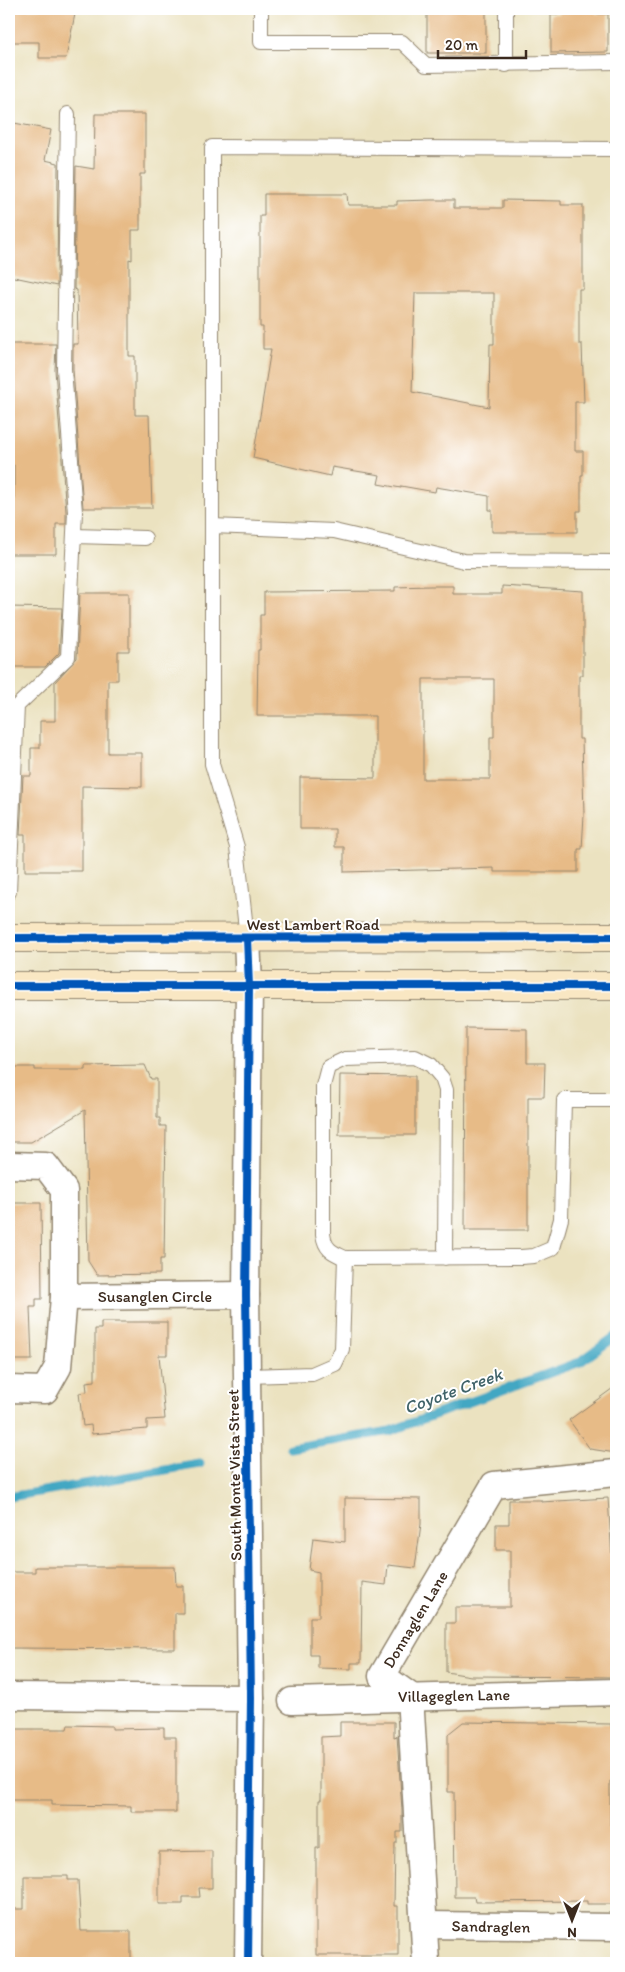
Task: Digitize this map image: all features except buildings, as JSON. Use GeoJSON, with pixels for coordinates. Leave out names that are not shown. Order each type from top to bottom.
{"type":"FeatureCollection","features":[{"type":"Feature","properties":{"kind":"main road","name":"West Lambert Road"},"geometry":{"type":"LineString","coordinates":[[9,938],[616,936]]}},
{"type":"Feature","properties":{"kind":"main road"},"geometry":{"type":"LineString","coordinates":[[9,986],[616,986]]}},
{"type":"Feature","properties":{"kind":"street","name":"South Monte Vista Street"},"geometry":{"type":"LineString","coordinates":[[247,938],[249,986],[246,1295],[251,1698],[248,1963]]}},
{"type":"Feature","properties":{"kind":"street"},"geometry":{"type":"LineString","coordinates":[[9,1166],[46,1166],[64,1190],[64,1297],[58,1367],[45,1390],[9,1389]]}},
{"type":"Feature","properties":{"kind":"street","name":"Susanglen Circle"},"geometry":{"type":"LineString","coordinates":[[64,1297],[246,1295]]}},
{"type":"Feature","properties":{"kind":"street","name":"Donnaglen Lane"},"geometry":{"type":"LineString","coordinates":[[410,1696],[382,1676],[494,1485],[616,1473]]}},
{"type":"Feature","properties":{"kind":"street","name":"Villageglen Lane"},"geometry":{"type":"LineString","coordinates":[[292,1701],[410,1696],[616,1692]]}},
{"type":"Feature","properties":{"kind":"street"},"geometry":{"type":"LineString","coordinates":[[9,1696],[251,1698]]}},
{"type":"Feature","properties":{"kind":"street"},"geometry":{"type":"LineString","coordinates":[[410,1696],[426,1963]]}},
{"type":"Feature","properties":{"kind":"street","name":"Sandraglen"},"geometry":{"type":"LineString","coordinates":[[425,1925],[616,1927]]}},
{"type":"Feature","properties":{"kind":"lane"},"geometry":{"type":"LineString","coordinates":[[261,9],[261,42],[402,42],[426,65],[616,62]]}},
{"type":"Feature","properties":{"kind":"lane"},"geometry":{"type":"LineString","coordinates":[[506,9],[506,65]]}},
{"type":"Feature","properties":{"kind":"lane"},"geometry":{"type":"LineString","coordinates":[[9,892],[17,706],[68,657],[75,512],[64,369],[68,114]]}},
{"type":"Feature","properties":{"kind":"lane"},"geometry":{"type":"LineString","coordinates":[[247,938],[236,846],[212,764],[212,147],[616,149]]}},
{"type":"Feature","properties":{"kind":"lane"},"geometry":{"type":"LineString","coordinates":[[212,526],[334,531],[464,561],[616,562]]}},
{"type":"Feature","properties":{"kind":"lane"},"geometry":{"type":"LineString","coordinates":[[74,536],[145,538]]}},
{"type":"Feature","properties":{"kind":"lane"},"geometry":{"type":"LineString","coordinates":[[444,1258],[446,1090],[442,1078],[424,1059],[361,1057],[336,1061],[328,1067],[323,1086],[323,1234],[325,1245],[331,1252],[344,1258],[444,1258],[534,1256],[553,1248],[561,1219],[564,1100],[616,1100]]}},
{"type":"Feature","properties":{"kind":"lane"},"geometry":{"type":"LineString","coordinates":[[247,1376],[312,1374],[335,1364],[342,1349],[344,1258]]}},
{"type":"Feature","properties":{"kind":"waterway","name":"Coyote Creek"},"geometry":{"type":"LineString","coordinates":[[290,1448],[390,1431],[580,1362],[616,1336]]}},
{"type":"Feature","properties":{"kind":"waterway","name":"Coyote Creek"},"geometry":{"type":"LineString","coordinates":[[9,1497],[200,1464]]}},
{"type":"Feature","properties":{"kind":"cycle path"},"geometry":{"type":"LineString","coordinates":[[9,938],[616,937]]}},
{"type":"Feature","properties":{"kind":"cycle path"},"geometry":{"type":"LineString","coordinates":[[247,938],[249,986],[246,1295],[251,1698],[248,1963]]}},
{"type":"Feature","properties":{"kind":"cycle path"},"geometry":{"type":"LineString","coordinates":[[9,986],[616,986]]}}]}
